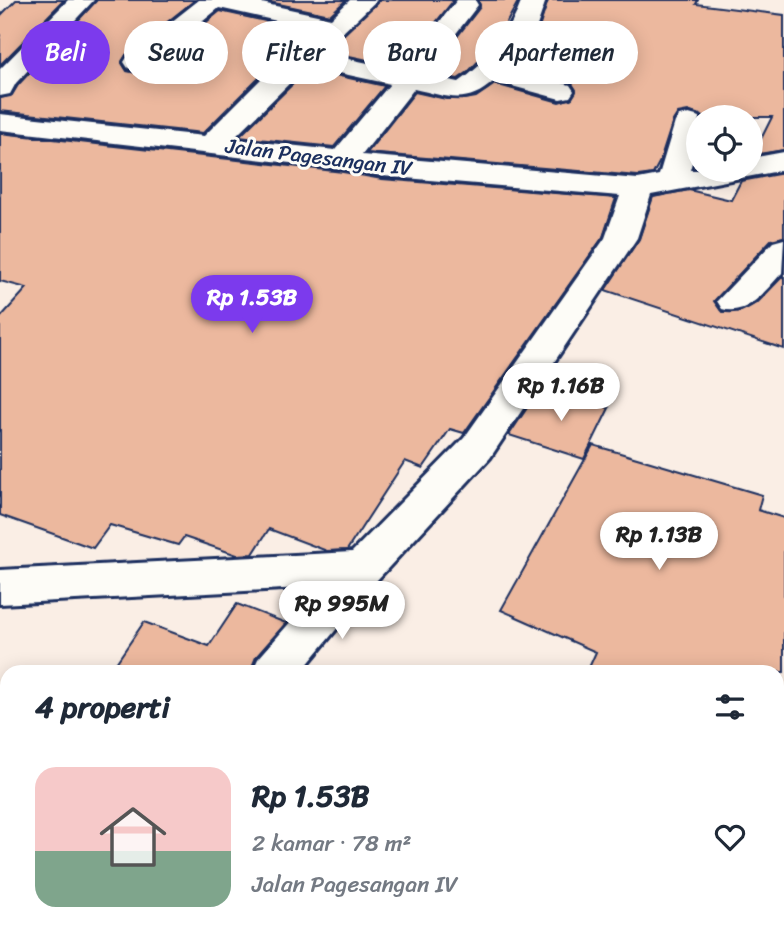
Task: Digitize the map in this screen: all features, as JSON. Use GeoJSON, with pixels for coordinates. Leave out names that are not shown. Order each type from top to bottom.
{"type":"FeatureCollection","features":[{"type":"Feature","properties":{"kind":"street"},"geometry":{"type":"LineString","coordinates":[[0,88],[4,80],[82,0]]}},
{"type":"Feature","properties":{"kind":"street"},"geometry":{"type":"LineString","coordinates":[[188,21],[214,0],[312,21]]}},
{"type":"Feature","properties":{"kind":"street"},"geometry":{"type":"LineString","coordinates":[[341,21],[365,0]]}},
{"type":"Feature","properties":{"kind":"street"},"geometry":{"type":"LineString","coordinates":[[526,21],[534,0]]}},
{"type":"Feature","properties":{"kind":"street"},"geometry":{"type":"LineString","coordinates":[[453,21],[466,5]]}},
{"type":"Feature","properties":{"kind":"street"},"geometry":{"type":"LineString","coordinates":[[211,145],[274,84]]}},
{"type":"Feature","properties":{"kind":"street"},"geometry":{"type":"LineString","coordinates":[[343,160],[404,84]]}},
{"type":"Feature","properties":{"kind":"street"},"geometry":{"type":"LineString","coordinates":[[431,84],[463,91],[469,90],[475,84]]}},
{"type":"Feature","properties":{"kind":"street"},"geometry":{"type":"LineString","coordinates":[[535,84],[560,91]]}},
{"type":"Feature","properties":{"kind":"street","name":"Jalan Pagesangan IV"},"geometry":{"type":"LineString","coordinates":[[0,122],[343,160],[382,167],[655,185],[686,180]]}},
{"type":"Feature","properties":{"kind":"street"},"geometry":{"type":"LineString","coordinates":[[280,665],[362,568],[477,449],[621,238],[655,185],[686,127]]}},
{"type":"Feature","properties":{"kind":"street"},"geometry":{"type":"LineString","coordinates":[[734,301],[771,266],[784,248]]}},
{"type":"Feature","properties":{"kind":"street"},"geometry":{"type":"LineString","coordinates":[[0,587],[362,568]]}},
{"type":"Feature","properties":{"kind":"building"},"geometry":{"type":"Polygon","coordinates":[[[16,0],[64,0],[43,21],[21,21],[21,44],[0,65],[0,16],[16,0]]]}},
{"type":"Feature","properties":{"kind":"building"},"geometry":{"type":"Polygon","coordinates":[[[97,0],[195,0],[169,21],[124,21],[124,84],[228,84],[228,21],[208,21],[220,11],[266,21],[242,21],[242,84],[252,84],[203,133],[0,111],[0,98],[12,95],[21,82],[21,84],[110,84],[110,21],[77,21],[97,0]]]}},
{"type":"Feature","properties":{"kind":"building"},"geometry":{"type":"Polygon","coordinates":[[[260,0],[346,0],[330,15],[260,0]]]}},
{"type":"Feature","properties":{"kind":"building"},"geometry":{"type":"Polygon","coordinates":[[[380,0],[454,0],[437,21],[363,21],[363,59],[349,56],[349,29],[380,0]]]}},
{"type":"Feature","properties":{"kind":"building"},"geometry":{"type":"Polygon","coordinates":[[[478,0],[519,0],[508,21],[475,21],[475,65],[461,77],[461,32],[480,7],[478,0]]]}},
{"type":"Feature","properties":{"kind":"building"},"geometry":{"type":"Polygon","coordinates":[[[548,0],[698,0],[696,4],[784,15],[784,150],[763,153],[763,135],[772,117],[763,117],[763,105],[686,105],[686,111],[678,113],[673,121],[653,174],[638,176],[367,153],[415,92],[446,99],[465,99],[476,97],[495,84],[559,102],[572,98],[576,90],[572,84],[638,84],[638,21],[541,21],[548,0]]]}},
{"type":"Feature","properties":{"kind":"building"},"geometry":{"type":"Polygon","coordinates":[[[349,78],[363,81],[363,84],[385,86],[334,147],[239,137],[293,84],[349,84],[349,78]]]}},
{"type":"Feature","properties":{"kind":"building"},"geometry":{"type":"Polygon","coordinates":[[[0,133],[343,172],[382,179],[616,198],[603,237],[464,433],[450,429],[423,468],[405,461],[347,550],[327,551],[269,529],[253,554],[237,555],[184,537],[178,545],[110,525],[93,548],[0,515],[0,318],[27,288],[0,281],[0,133]]]}},
{"type":"Feature","properties":{"kind":"building"},"geometry":{"type":"Polygon","coordinates":[[[784,173],[784,237],[771,240],[714,301],[722,312],[741,311],[758,302],[784,275],[784,349],[605,290],[639,239],[653,197],[689,190],[731,200],[740,182],[763,182],[763,177],[784,173]]]}},
{"type":"Feature","properties":{"kind":"building"},"geometry":{"type":"Polygon","coordinates":[[[541,387],[609,408],[584,459],[509,435],[541,387]]]}},
{"type":"Feature","properties":{"kind":"building"},"geometry":{"type":"Polygon","coordinates":[[[593,445],[762,495],[758,510],[784,518],[784,665],[590,665],[596,652],[501,610],[593,445]]]}},
{"type":"Feature","properties":{"kind":"building"},"geometry":{"type":"Polygon","coordinates":[[[237,604],[286,623],[256,657],[253,665],[115,665],[144,622],[209,646],[237,604]]]}}]}
